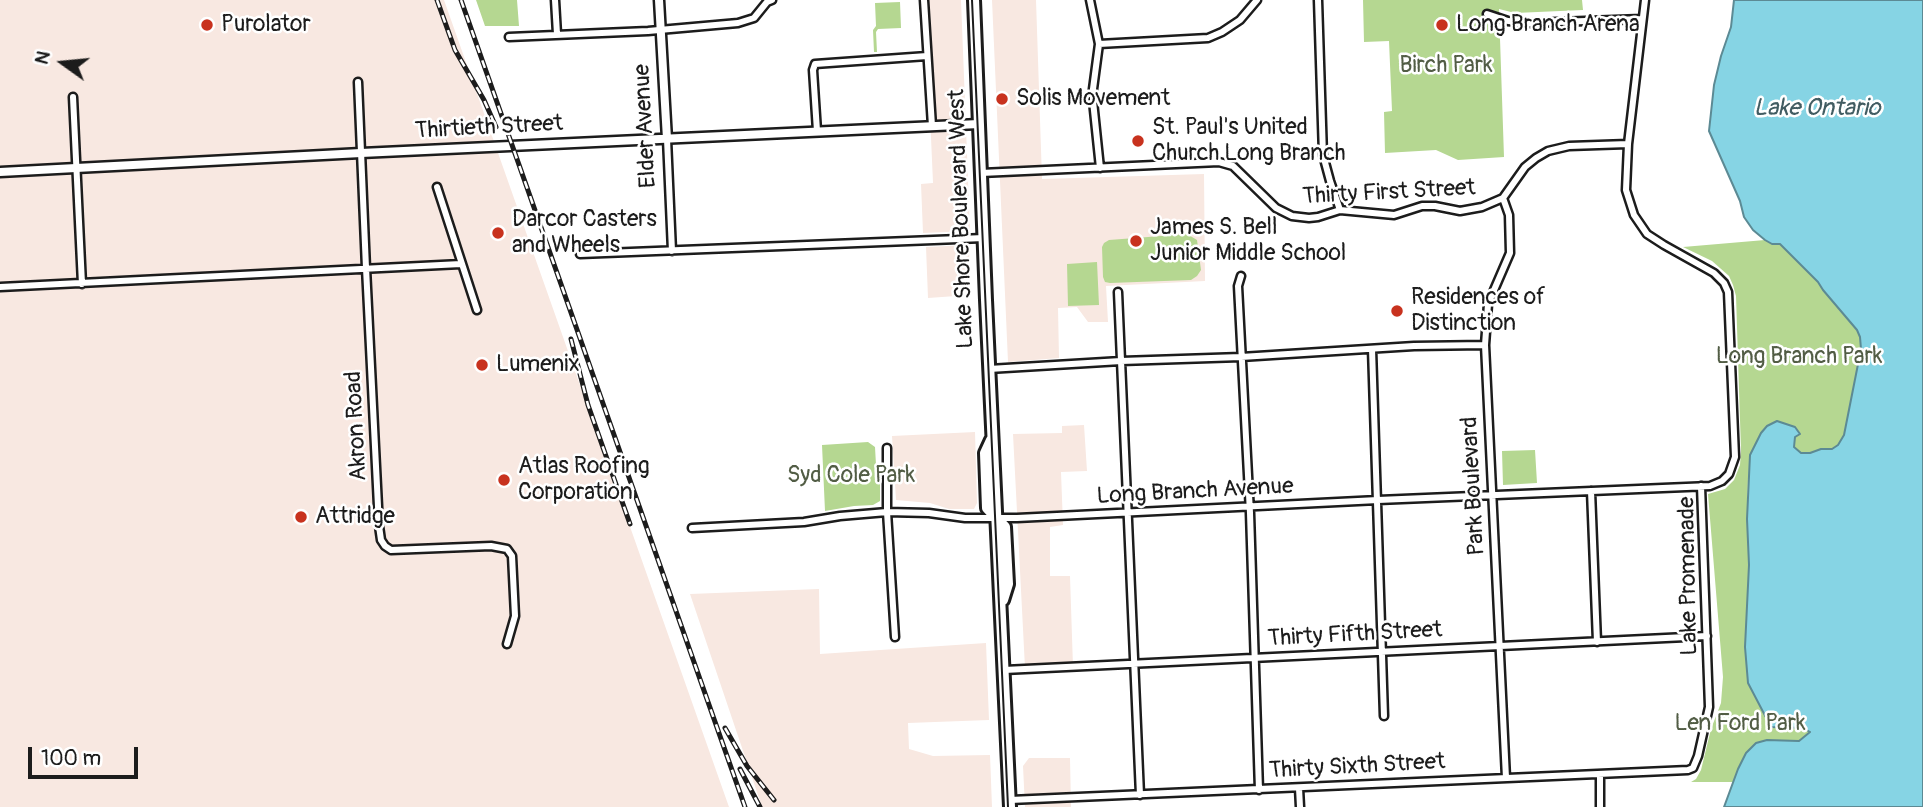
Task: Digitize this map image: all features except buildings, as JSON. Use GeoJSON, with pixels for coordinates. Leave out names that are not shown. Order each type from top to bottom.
{"type":"FeatureCollection","features":[{"type":"Feature","properties":{"kind":"main road","name":"Lake Shore Boulevard West"},"geometry":{"type":"LineString","coordinates":[[974,0],[993,437],[985,453],[987,499],[988,508],[1005,527],[1008,584],[1001,608],[1008,801]]}},
{"type":"Feature","properties":{"kind":"street"},"geometry":{"type":"LineString","coordinates":[[555,0],[557,34]]}},
{"type":"Feature","properties":{"kind":"street","name":"Elder Avenue"},"geometry":{"type":"LineString","coordinates":[[659,0],[672,251]]}},
{"type":"Feature","properties":{"kind":"street"},"geometry":{"type":"LineString","coordinates":[[924,0],[932,127]]}},
{"type":"Feature","properties":{"kind":"street"},"geometry":{"type":"LineString","coordinates":[[1090,0],[1099,44],[1093,89],[1100,168]]}},
{"type":"Feature","properties":{"kind":"street"},"geometry":{"type":"LineString","coordinates":[[1099,44],[1208,38],[1240,20],[1257,0]]}},
{"type":"Feature","properties":{"kind":"street"},"geometry":{"type":"LineString","coordinates":[[1318,0],[1323,156],[1340,210]]}},
{"type":"Feature","properties":{"kind":"street","name":"Lake Promenade"},"geometry":{"type":"LineString","coordinates":[[1645,0],[1628,144],[1626,190],[1631,209],[1641,226],[1655,240],[1714,273],[1724,283],[1728,292],[1735,457],[1726,478],[1717,484],[1702,486],[1709,707],[1698,756]]}},
{"type":"Feature","properties":{"kind":"street"},"geometry":{"type":"LineString","coordinates":[[509,37],[660,30],[738,23],[754,18],[769,1]]}},
{"type":"Feature","properties":{"kind":"street"},"geometry":{"type":"LineString","coordinates":[[1487,14],[1508,21],[1528,23],[1642,19]]}},
{"type":"Feature","properties":{"kind":"street"},"geometry":{"type":"LineString","coordinates":[[817,131],[813,70],[815,64],[927,56]]}},
{"type":"Feature","properties":{"kind":"street","name":"Akron Road"},"geometry":{"type":"LineString","coordinates":[[358,82],[379,526],[382,540],[391,550],[491,546],[507,549],[512,556],[515,616],[507,644]]}},
{"type":"Feature","properties":{"kind":"street"},"geometry":{"type":"LineString","coordinates":[[73,97],[82,284]]}},
{"type":"Feature","properties":{"kind":"street","name":"Thirtieth Street"},"geometry":{"type":"LineString","coordinates":[[0,172],[979,124]]}},
{"type":"Feature","properties":{"kind":"street","name":"Thirty First Street"},"geometry":{"type":"LineString","coordinates":[[981,173],[1219,162],[1233,166],[1276,208],[1292,216],[1318,217],[1340,210],[1394,215],[1429,205],[1467,211],[1503,198],[1525,167],[1548,151],[1569,146],[1628,144]]}},
{"type":"Feature","properties":{"kind":"street"},"geometry":{"type":"LineString","coordinates":[[437,187],[477,310]]}},
{"type":"Feature","properties":{"kind":"street","name":"Park Boulevard"},"geometry":{"type":"LineString","coordinates":[[1503,198],[1509,215],[1510,253],[1488,304],[1485,345],[1506,778]]}},
{"type":"Feature","properties":{"kind":"street"},"geometry":{"type":"LineString","coordinates":[[580,254],[984,238]]}},
{"type":"Feature","properties":{"kind":"street"},"geometry":{"type":"LineString","coordinates":[[0,287],[461,264]]}},
{"type":"Feature","properties":{"kind":"street"},"geometry":{"type":"LineString","coordinates":[[1241,276],[1238,286],[1250,507],[1259,790]]}},
{"type":"Feature","properties":{"kind":"street"},"geometry":{"type":"LineString","coordinates":[[1118,292],[1140,795]]}},
{"type":"Feature","properties":{"kind":"street"},"geometry":{"type":"LineString","coordinates":[[989,369],[1372,348],[1485,345]]}},
{"type":"Feature","properties":{"kind":"street"},"geometry":{"type":"LineString","coordinates":[[1372,348],[1384,716]]}},
{"type":"Feature","properties":{"kind":"street"},"geometry":{"type":"LineString","coordinates":[[887,448],[887,512],[895,637]]}},
{"type":"Feature","properties":{"kind":"street","name":"Long Branch Avenue"},"geometry":{"type":"LineString","coordinates":[[692,528],[804,522],[887,512],[997,519],[1702,486]]}},
{"type":"Feature","properties":{"kind":"street"},"geometry":{"type":"LineString","coordinates":[[1591,491],[1597,642]]}},
{"type":"Feature","properties":{"kind":"street","name":"Thirty Fifth Street"},"geometry":{"type":"LineString","coordinates":[[1004,670],[1707,636]]}},
{"type":"Feature","properties":{"kind":"street","name":"Thirty Sixth Street"},"geometry":{"type":"LineString","coordinates":[[1008,801],[1688,770],[1693,768],[1698,756]]}},
{"type":"Feature","properties":{"kind":"street"},"geometry":{"type":"LineString","coordinates":[[1600,774],[1600,807]]}},
{"type":"Feature","properties":{"kind":"street"},"geometry":{"type":"LineString","coordinates":[[1299,788],[1300,807]]}},
{"type":"Feature","properties":{"kind":"shaded area"},"geometry":{"type":"Polygon","coordinates":[[[0,0],[444,0],[729,807],[0,807],[0,0]]]}},
{"type":"Feature","properties":{"kind":"shaded area"},"geometry":{"type":"Polygon","coordinates":[[[921,0],[961,0],[970,231],[923,233],[921,184],[933,183],[928,69],[921,0]]]}},
{"type":"Feature","properties":{"kind":"shaded area"},"geometry":{"type":"Polygon","coordinates":[[[992,0],[1036,0],[1042,179],[1204,174],[1205,281],[1106,286],[1108,322],[1088,322],[1077,307],[1058,308],[1059,358],[1008,362],[992,0]]]}},
{"type":"Feature","properties":{"kind":"shaded area"},"geometry":{"type":"Polygon","coordinates":[[[969,245],[970,295],[928,298],[926,247],[969,245]]]}},
{"type":"Feature","properties":{"kind":"shaded area"},"geometry":{"type":"Polygon","coordinates":[[[1084,425],[1087,471],[1061,472],[1063,525],[1050,527],[1050,576],[1070,576],[1073,667],[1025,668],[1013,434],[1062,433],[1062,426],[1084,425]]]}},
{"type":"Feature","properties":{"kind":"shaded area"},"geometry":{"type":"Polygon","coordinates":[[[975,432],[977,503],[974,509],[949,509],[930,503],[896,500],[892,436],[975,432]]]}},
{"type":"Feature","properties":{"kind":"shaded area"},"geometry":{"type":"Polygon","coordinates":[[[819,589],[820,654],[986,643],[989,720],[908,723],[909,749],[933,756],[990,755],[992,807],[762,807],[690,594],[819,589]]]}},
{"type":"Feature","properties":{"kind":"shaded area"},"geometry":{"type":"Polygon","coordinates":[[[1029,758],[1070,758],[1071,807],[1025,807],[1023,766],[1029,758]]]}},
{"type":"Feature","properties":{"kind":"green space"},"geometry":{"type":"Polygon","coordinates":[[[476,0],[517,0],[519,26],[485,26],[476,0]]]}},
{"type":"Feature","properties":{"kind":"green space","name":"Birch Park"},"geometry":{"type":"Polygon","coordinates":[[[1363,0],[1582,0],[1583,10],[1515,13],[1499,9],[1504,157],[1458,160],[1436,150],[1385,153],[1384,112],[1392,111],[1389,41],[1364,42],[1363,0]]]}},
{"type":"Feature","properties":{"kind":"green space"},"geometry":{"type":"Polygon","coordinates":[[[900,2],[901,28],[878,29],[877,52],[874,52],[875,3],[900,2]]]}},
{"type":"Feature","properties":{"kind":"green space"},"geometry":{"type":"Polygon","coordinates":[[[1187,234],[1197,240],[1201,270],[1191,280],[1105,282],[1102,247],[1109,240],[1187,234]]]}},
{"type":"Feature","properties":{"kind":"green space","name":"Long Branch Park"},"geometry":{"type":"Polygon","coordinates":[[[1765,240],[1780,244],[1818,282],[1857,330],[1861,359],[1844,435],[1838,445],[1832,449],[1801,454],[1794,447],[1795,437],[1800,434],[1795,427],[1748,478],[1749,565],[1745,647],[1748,683],[1771,727],[1803,728],[1810,732],[1799,741],[1767,740],[1738,769],[1733,782],[1691,782],[1701,770],[1711,729],[1721,703],[1723,677],[1708,494],[1725,489],[1734,480],[1740,465],[1741,451],[1736,296],[1733,285],[1729,276],[1712,261],[1683,247],[1765,240]]]}},
{"type":"Feature","properties":{"kind":"green space"},"geometry":{"type":"Polygon","coordinates":[[[1097,262],[1099,305],[1068,306],[1067,264],[1097,262]]]}},
{"type":"Feature","properties":{"kind":"green space","name":"Syd Cole Park"},"geometry":{"type":"Polygon","coordinates":[[[868,442],[875,447],[876,465],[880,465],[880,501],[873,505],[825,511],[822,445],[868,442]]]}},
{"type":"Feature","properties":{"kind":"green space"},"geometry":{"type":"Polygon","coordinates":[[[1535,450],[1537,483],[1503,485],[1502,451],[1535,450]]]}},
{"type":"Feature","properties":{"kind":"water","name":"Lake Ontario"},"geometry":{"type":"Polygon","coordinates":[[[1734,0],[1923,0],[1923,807],[1724,807],[1746,753],[1756,743],[1767,740],[1799,741],[1810,732],[1803,728],[1771,727],[1748,683],[1745,647],[1750,455],[1761,433],[1777,421],[1795,427],[1800,434],[1795,437],[1794,447],[1801,453],[1832,449],[1838,445],[1844,435],[1861,349],[1857,330],[1818,282],[1780,244],[1772,244],[1753,230],[1744,217],[1740,201],[1709,131],[1714,85],[1731,27],[1734,0]]]}},
{"type":"Feature","properties":{"kind":"tram line"},"geometry":{"type":"LineString","coordinates":[[972,0],[1008,807]]}},
{"type":"Feature","properties":{"kind":"railway"},"geometry":{"type":"LineString","coordinates":[[437,0],[455,50],[496,127]]}},
{"type":"Feature","properties":{"kind":"railway"},"geometry":{"type":"LineString","coordinates":[[461,0],[745,807]]}},
{"type":"Feature","properties":{"kind":"railway"},"geometry":{"type":"LineString","coordinates":[[571,339],[588,405],[630,524]]}},
{"type":"Feature","properties":{"kind":"railway"},"geometry":{"type":"LineString","coordinates":[[725,728],[747,766],[774,800]]}},
{"type":"Feature","properties":{"kind":"railway"},"geometry":{"type":"LineString","coordinates":[[740,769],[760,807]]}},
{"type":"Feature","properties":{"kind":"place","name":"Purolator"},"geometry":{"type":"Point","coordinates":[207,25]}},
{"type":"Feature","properties":{"kind":"place","name":"Long Branch Arena"},"geometry":{"type":"Point","coordinates":[1442,25]}},
{"type":"Feature","properties":{"kind":"place","name":"Solis Movement"},"geometry":{"type":"Point","coordinates":[1002,99]}},
{"type":"Feature","properties":{"kind":"place","name":"St. Paul's United Church Long Branch"},"geometry":{"type":"Point","coordinates":[1138,141]}},
{"type":"Feature","properties":{"kind":"place","name":"Darcor Casters and Wheels"},"geometry":{"type":"Point","coordinates":[498,233]}},
{"type":"Feature","properties":{"kind":"place","name":"James S. Bell Junior Middle School"},"geometry":{"type":"Point","coordinates":[1136,241]}},
{"type":"Feature","properties":{"kind":"place","name":"Residences of Distinction"},"geometry":{"type":"Point","coordinates":[1397,311]}},
{"type":"Feature","properties":{"kind":"place","name":"Lumenix"},"geometry":{"type":"Point","coordinates":[482,365]}},
{"type":"Feature","properties":{"kind":"place","name":"Atlas Roofing Corporation"},"geometry":{"type":"Point","coordinates":[504,480]}},
{"type":"Feature","properties":{"kind":"place","name":"Attridge"},"geometry":{"type":"Point","coordinates":[301,517]}},
{"type":"Feature","properties":{"kind":"park label","name":"Len Ford Park"},"geometry":{"type":"Point","coordinates":[1740,724]}}]}
